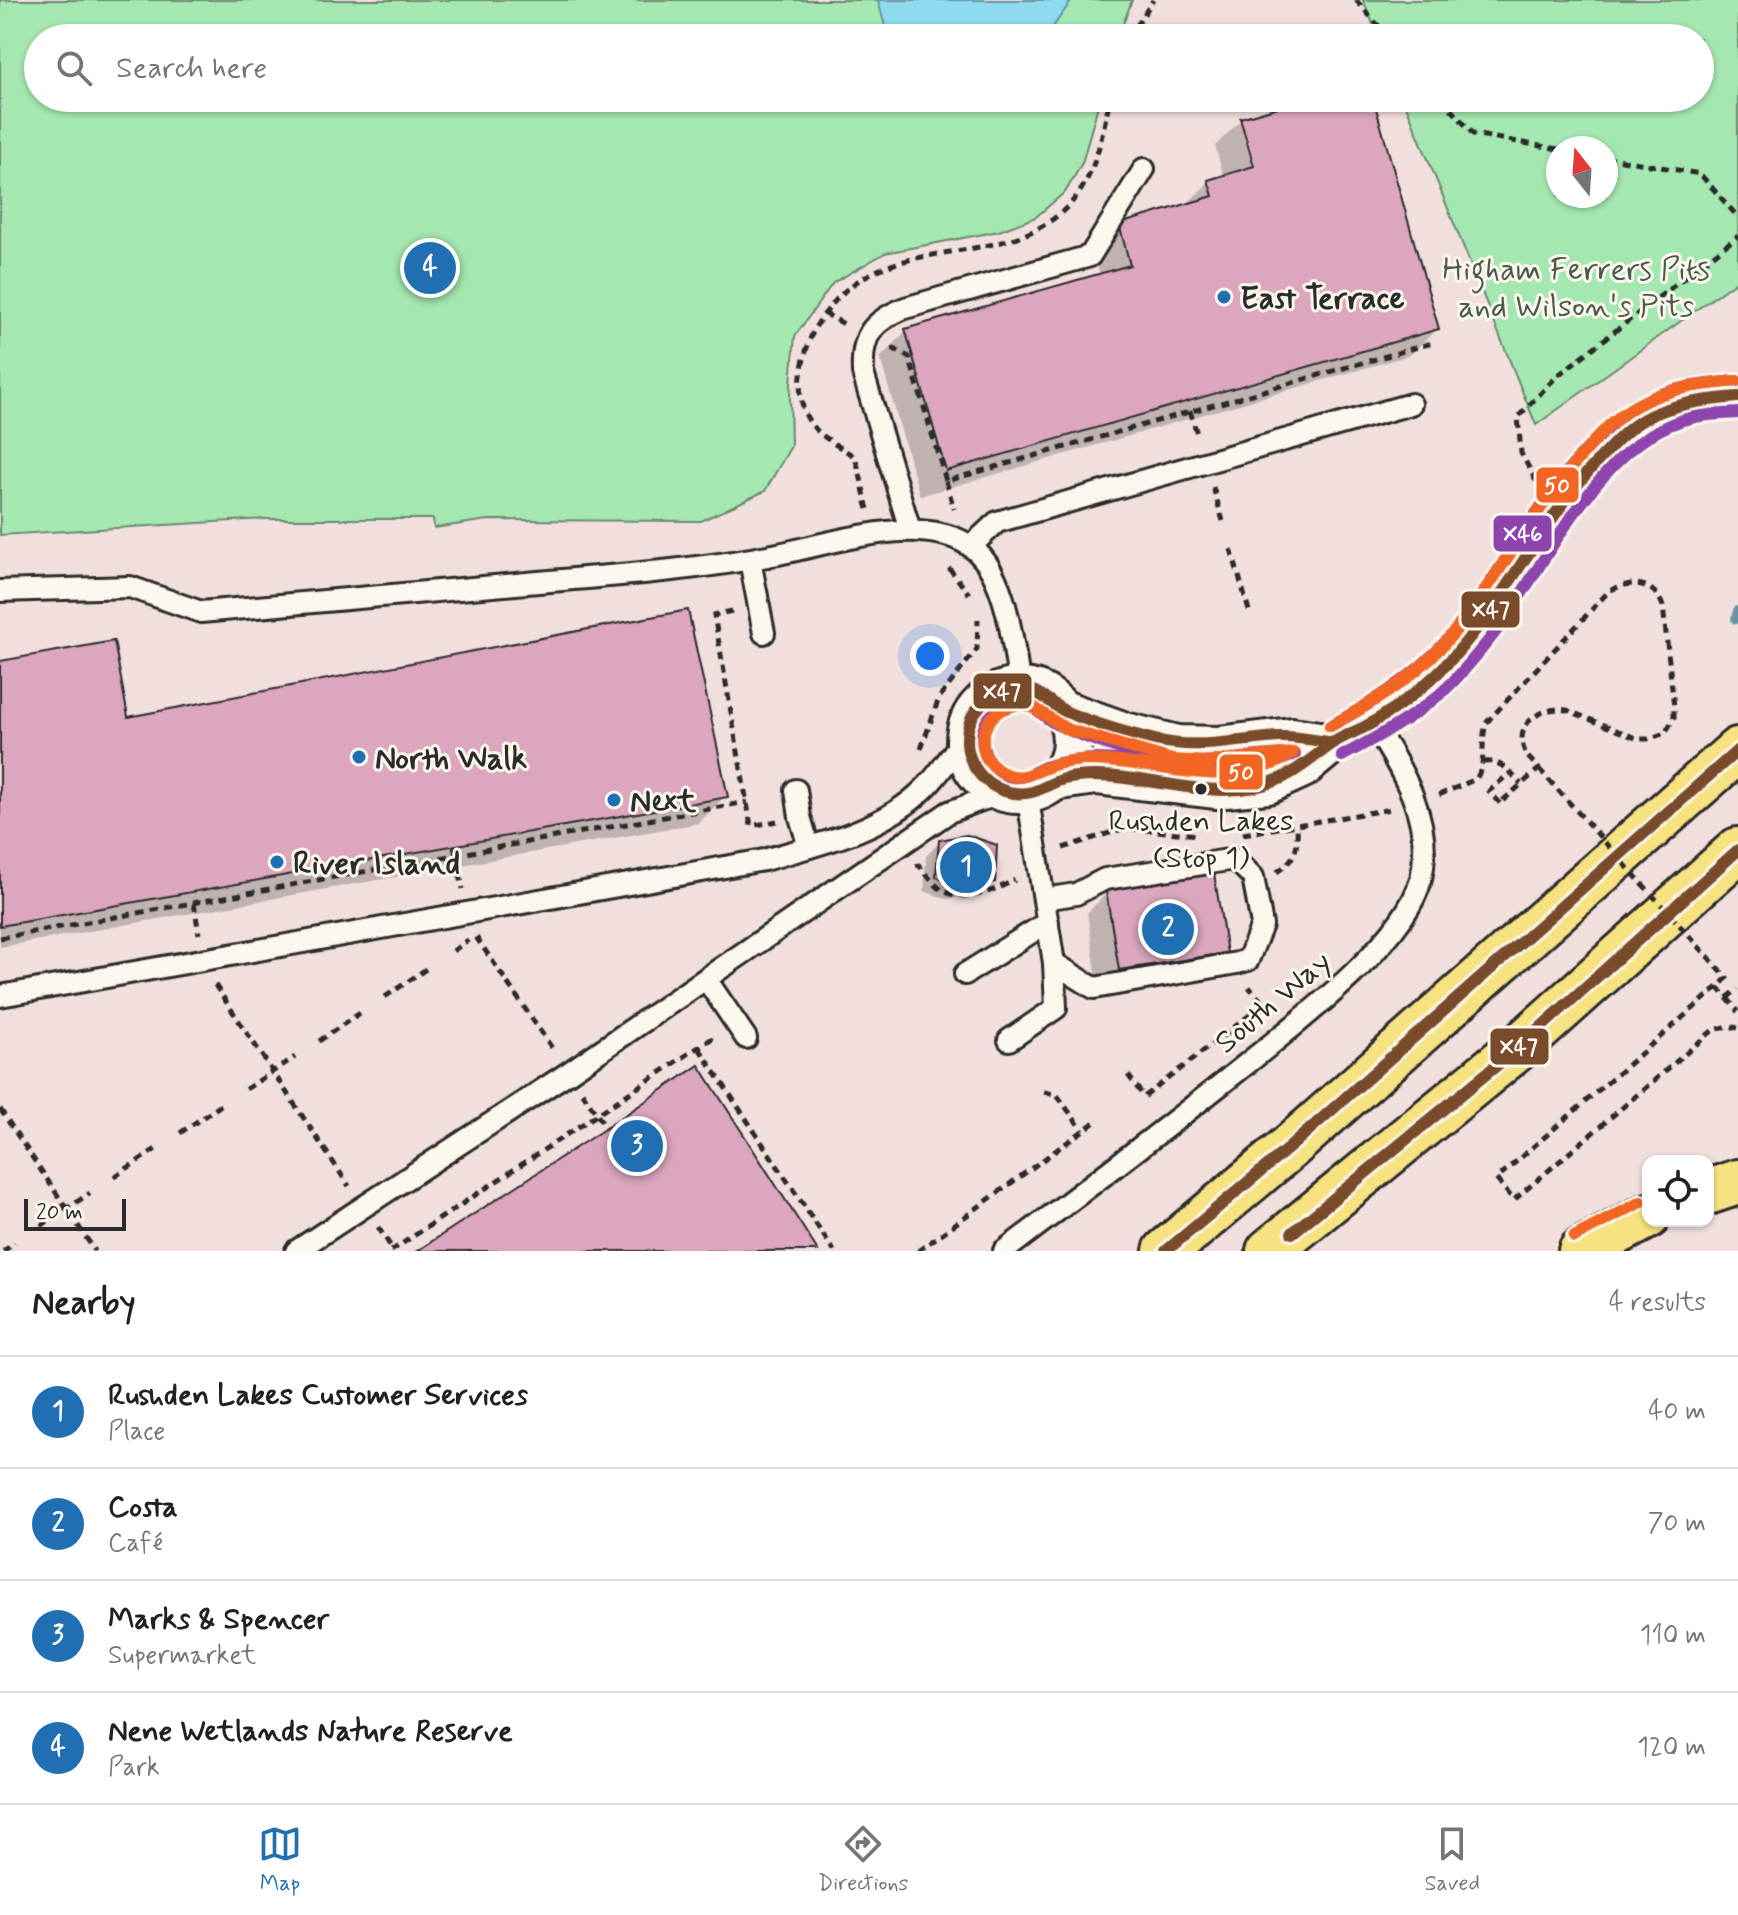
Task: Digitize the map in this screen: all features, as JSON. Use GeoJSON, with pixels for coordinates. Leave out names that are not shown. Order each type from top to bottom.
{"type":"FeatureCollection","features":[{"type":"Feature","properties":{"kind":"main road"},"geometry":{"type":"LineString","coordinates":[[1166,1251],[1291,1146],[1738,750]]}},
{"type":"Feature","properties":{"kind":"main road"},"geometry":{"type":"LineString","coordinates":[[1269,1251],[1519,1047],[1738,850]]}},
{"type":"Feature","properties":{"kind":"main road"},"geometry":{"type":"LineString","coordinates":[[1714,1190],[1738,1182]]}},
{"type":"Feature","properties":{"kind":"main road"},"geometry":{"type":"LineString","coordinates":[[1581,1251],[1642,1219]]}},
{"type":"Feature","properties":{"kind":"street"},"geometry":{"type":"LineString","coordinates":[[1030,789],[1064,770],[1072,744],[1070,724],[1063,710],[1051,698],[1020,687],[990,696],[970,719],[966,735],[967,750],[973,767],[994,788],[1030,789],[1096,775],[1215,789],[1268,784],[1303,768],[1333,743],[1372,722],[1430,682],[1478,628],[1552,515],[1619,439],[1644,419],[1690,401],[1738,397]]}},
{"type":"Feature","properties":{"kind":"street"},"geometry":{"type":"LineString","coordinates":[[1063,710],[1125,732],[1178,745],[1218,746],[1292,737],[1333,743]]}},
{"type":"Feature","properties":{"kind":"lane"},"geometry":{"type":"LineString","coordinates":[[910,530],[863,373],[862,351],[866,335],[886,316],[905,308],[1090,256],[1144,169]]}},
{"type":"Feature","properties":{"kind":"lane"},"geometry":{"type":"LineString","coordinates":[[971,546],[997,522],[1411,404]]}},
{"type":"Feature","properties":{"kind":"lane"},"geometry":{"type":"LineString","coordinates":[[0,591],[130,587],[201,612],[721,566],[910,530],[947,534],[971,546],[997,579],[1009,622],[1020,687]]}},
{"type":"Feature","properties":{"kind":"lane"},"geometry":{"type":"LineString","coordinates":[[750,560],[764,633]]}},
{"type":"Feature","properties":{"kind":"lane","name":"South Way"},"geometry":{"type":"LineString","coordinates":[[1004,1251],[1181,1116],[1314,1009],[1396,927],[1411,904],[1421,880],[1424,849],[1416,802],[1393,755],[1372,722]]}},
{"type":"Feature","properties":{"kind":"lane"},"geometry":{"type":"LineString","coordinates":[[0,996],[764,860],[878,821],[923,790],[966,735]]}},
{"type":"Feature","properties":{"kind":"lane"},"geometry":{"type":"LineString","coordinates":[[296,1251],[568,1073],[949,812],[981,800],[1030,789],[1054,963],[1056,1008],[1009,1040]]}},
{"type":"Feature","properties":{"kind":"lane"},"geometry":{"type":"LineString","coordinates":[[796,790],[809,847]]}},
{"type":"Feature","properties":{"kind":"lane"},"geometry":{"type":"LineString","coordinates":[[1044,899],[1076,894],[1105,879],[1235,859],[1253,877],[1262,925],[1248,960],[1223,965],[1094,988],[1054,963]]}},
{"type":"Feature","properties":{"kind":"lane"},"geometry":{"type":"LineString","coordinates":[[965,974],[1048,922]]}},
{"type":"Feature","properties":{"kind":"lane"},"geometry":{"type":"LineString","coordinates":[[706,979],[746,1038]]}},
{"type":"Feature","properties":{"kind":"path"},"geometry":{"type":"LineString","coordinates":[[1138,24],[1153,0]]}},
{"type":"Feature","properties":{"kind":"path"},"geometry":{"type":"LineString","coordinates":[[1356,0],[1377,24]]}},
{"type":"Feature","properties":{"kind":"path"},"geometry":{"type":"LineString","coordinates":[[869,515],[854,457],[812,426],[803,408],[800,382],[812,332],[844,291],[875,270],[897,262],[1020,238],[1048,223],[1069,206],[1089,175],[1106,112]]}},
{"type":"Feature","properties":{"kind":"path"},"geometry":{"type":"LineString","coordinates":[[1454,112],[1473,134],[1546,147]]}},
{"type":"Feature","properties":{"kind":"path"},"geometry":{"type":"LineString","coordinates":[[1618,159],[1700,174],[1738,217]]}},
{"type":"Feature","properties":{"kind":"path"},"geometry":{"type":"LineString","coordinates":[[1552,515],[1521,453],[1518,417],[1557,376],[1738,236]]}},
{"type":"Feature","properties":{"kind":"path"},"geometry":{"type":"LineString","coordinates":[[824,313],[851,327]]}},
{"type":"Feature","properties":{"kind":"path"},"geometry":{"type":"LineString","coordinates":[[946,481],[1432,343]]}},
{"type":"Feature","properties":{"kind":"path"},"geometry":{"type":"LineString","coordinates":[[884,344],[909,357],[955,510],[952,518]]}},
{"type":"Feature","properties":{"kind":"path"},"geometry":{"type":"LineString","coordinates":[[1367,350],[1370,360]]}},
{"type":"Feature","properties":{"kind":"path"},"geometry":{"type":"LineString","coordinates":[[1243,386],[1246,395]]}},
{"type":"Feature","properties":{"kind":"path"},"geometry":{"type":"LineString","coordinates":[[1190,411],[1200,445]]}},
{"type":"Feature","properties":{"kind":"path"},"geometry":{"type":"LineString","coordinates":[[1139,416],[1142,425]]}},
{"type":"Feature","properties":{"kind":"path"},"geometry":{"type":"LineString","coordinates":[[1050,441],[1053,451]]}},
{"type":"Feature","properties":{"kind":"path"},"geometry":{"type":"LineString","coordinates":[[977,462],[980,471]]}},
{"type":"Feature","properties":{"kind":"path"},"geometry":{"type":"LineString","coordinates":[[1209,475],[1223,521]]}},
{"type":"Feature","properties":{"kind":"path"},"geometry":{"type":"LineString","coordinates":[[1231,549],[1250,614]]}},
{"type":"Feature","properties":{"kind":"path"},"geometry":{"type":"LineString","coordinates":[[938,559],[963,583],[972,600]]}},
{"type":"Feature","properties":{"kind":"path"},"geometry":{"type":"LineString","coordinates":[[1442,794],[1476,779],[1484,762],[1483,732],[1487,722],[1609,591],[1625,583],[1646,585],[1659,596],[1663,606],[1674,707],[1671,725],[1665,733],[1638,739],[1567,710],[1547,710],[1530,719],[1522,737],[1527,755],[1727,978],[1496,1179],[1514,1200],[1712,1031],[1728,1026],[1738,1028]]}},
{"type":"Feature","properties":{"kind":"path"},"geometry":{"type":"LineString","coordinates":[[730,600],[732,612],[714,615],[751,826],[785,820]]}},
{"type":"Feature","properties":{"kind":"path"},"geometry":{"type":"LineString","coordinates":[[916,756],[939,698],[977,649],[978,617],[975,608]]}},
{"type":"Feature","properties":{"kind":"path"},"geometry":{"type":"LineString","coordinates":[[1484,762],[1495,761],[1521,784]]}},
{"type":"Feature","properties":{"kind":"path"},"geometry":{"type":"LineString","coordinates":[[1500,803],[1539,769]]}},
{"type":"Feature","properties":{"kind":"path"},"geometry":{"type":"LineString","coordinates":[[1500,803],[1489,791],[1510,773]]}},
{"type":"Feature","properties":{"kind":"path"},"geometry":{"type":"LineString","coordinates":[[1500,782],[1489,790],[1500,803]]}},
{"type":"Feature","properties":{"kind":"path"},"geometry":{"type":"LineString","coordinates":[[0,938],[747,802]]}},
{"type":"Feature","properties":{"kind":"path"},"geometry":{"type":"LineString","coordinates":[[1236,835],[1390,809]]}},
{"type":"Feature","properties":{"kind":"path"},"geometry":{"type":"LineString","coordinates":[[1263,875],[1277,872],[1292,861],[1298,848],[1297,826]]}},
{"type":"Feature","properties":{"kind":"path"},"geometry":{"type":"LineString","coordinates":[[1055,853],[1069,844],[1125,828],[1205,836]]}},
{"type":"Feature","properties":{"kind":"path"},"geometry":{"type":"LineString","coordinates":[[454,846],[465,896]]}},
{"type":"Feature","properties":{"kind":"path"},"geometry":{"type":"LineString","coordinates":[[909,871],[919,865],[946,892],[963,895],[983,894],[1020,878]]}},
{"type":"Feature","properties":{"kind":"path"},"geometry":{"type":"LineString","coordinates":[[194,903],[210,976],[392,1250],[699,1048],[834,1251]]}},
{"type":"Feature","properties":{"kind":"path"},"geometry":{"type":"LineString","coordinates":[[473,932],[606,1128]]}},
{"type":"Feature","properties":{"kind":"path"},"geometry":{"type":"LineString","coordinates":[[385,997],[426,969]]}},
{"type":"Feature","properties":{"kind":"path"},"geometry":{"type":"LineString","coordinates":[[1128,1075],[1144,1097],[1264,1004],[1242,978]]}},
{"type":"Feature","properties":{"kind":"path"},"geometry":{"type":"LineString","coordinates":[[1718,987],[1738,1011],[1727,998]]}},
{"type":"Feature","properties":{"kind":"path"},"geometry":{"type":"LineString","coordinates":[[1727,998],[1738,989]]}},
{"type":"Feature","properties":{"kind":"path"},"geometry":{"type":"LineString","coordinates":[[1727,998],[1738,1012]]}},
{"type":"Feature","properties":{"kind":"path"},"geometry":{"type":"LineString","coordinates":[[319,1041],[360,1013]]}},
{"type":"Feature","properties":{"kind":"path"},"geometry":{"type":"LineString","coordinates":[[246,1089],[295,1057]]}},
{"type":"Feature","properties":{"kind":"path"},"geometry":{"type":"LineString","coordinates":[[1044,1092],[1057,1095],[1083,1131]]}},
{"type":"Feature","properties":{"kind":"path"},"geometry":{"type":"LineString","coordinates":[[180,1133],[221,1105]]}},
{"type":"Feature","properties":{"kind":"path"},"geometry":{"type":"LineString","coordinates":[[0,1109],[95,1251]]}},
{"type":"Feature","properties":{"kind":"path"},"geometry":{"type":"LineString","coordinates":[[918,1251],[1099,1119]]}},
{"type":"Feature","properties":{"kind":"path"},"geometry":{"type":"LineString","coordinates":[[114,1177],[156,1149]]}},
{"type":"Feature","properties":{"kind":"path"},"geometry":{"type":"LineString","coordinates":[[41,1226],[90,1193]]}},
{"type":"Feature","properties":{"kind":"path"},"geometry":{"type":"LineString","coordinates":[[3,1251],[15,1243]]}},
{"type":"Feature","properties":{"kind":"green space"},"geometry":{"type":"Polygon","coordinates":[[[0,0],[1132,0],[1123,24],[24,24],[24,112],[1096,112],[1082,163],[1066,191],[1036,217],[999,231],[885,253],[833,283],[795,336],[790,396],[791,446],[765,491],[701,521],[488,520],[434,528],[433,519],[265,519],[0,535],[0,0]]]}},
{"type":"Feature","properties":{"kind":"green space","name":"Higham Ferrers Pits and Wilson's Pits"},"geometry":{"type":"Polygon","coordinates":[[[1363,0],[1738,0],[1738,280],[1536,425],[1409,112],[1714,112],[1714,24],[1373,24],[1363,0]]]}},
{"type":"Feature","properties":{"kind":"water"},"geometry":{"type":"Polygon","coordinates":[[[878,0],[1072,0],[1055,24],[884,24],[878,0]]]}},
{"type":"Feature","properties":{"kind":"building","name":"East Terrace"},"geometry":{"type":"Polygon","coordinates":[[[1261,112],[1377,112],[1439,329],[946,471],[905,329],[1130,265],[1119,224],[1213,196],[1208,180],[1254,166],[1240,118],[1261,112]]]}},
{"type":"Feature","properties":{"kind":"building","name":"North Walk"},"geometry":{"type":"Polygon","coordinates":[[[688,610],[728,797],[0,926],[0,661],[114,641],[128,717],[688,610]]]}},
{"type":"Feature","properties":{"kind":"building"},"geometry":{"type":"Polygon","coordinates":[[[967,835],[997,845],[995,882],[961,886],[936,877],[939,840],[967,835]]]}},
{"type":"Feature","properties":{"kind":"building"},"geometry":{"type":"Polygon","coordinates":[[[1214,873],[1227,953],[1119,970],[1106,891],[1214,873]]]}},
{"type":"Feature","properties":{"kind":"building"},"geometry":{"type":"Polygon","coordinates":[[[699,1065],[818,1251],[417,1251],[606,1128],[699,1065]]]}},
{"type":"Feature","properties":{"kind":"waterway"},"geometry":{"type":"LineString","coordinates":[[1736,619],[1738,611]]}},
{"type":"Feature","properties":{"kind":"transit line","name":"50"},"geometry":{"type":"LineString","coordinates":[[1330,726],[1404,680],[1443,645],[1564,477],[1615,421],[1637,405],[1660,394],[1698,385],[1736,381]]}},
{"type":"Feature","properties":{"kind":"transit line","name":"X46"},"geometry":{"type":"LineString","coordinates":[[1330,726],[1387,692],[1437,651],[1482,595],[1556,486],[1619,418],[1637,405],[1673,390],[1737,381]]}},
{"type":"Feature","properties":{"kind":"transit line","name":"X47"},"geometry":{"type":"LineString","coordinates":[[1333,743],[1285,737],[1202,744],[1171,743],[1090,721],[1062,710],[1023,688],[996,693],[981,704],[971,720],[967,739],[968,751],[978,772],[986,781],[1007,792],[1032,792],[1064,779],[1090,776],[1229,790],[1256,787],[1282,778],[1338,740],[1393,709],[1446,665],[1491,609],[1575,488],[1630,429],[1644,419],[1678,406],[1738,397]]}},
{"type":"Feature","properties":{"kind":"transit line","name":"X46"},"geometry":{"type":"LineString","coordinates":[[1342,756],[1417,712],[1459,675],[1510,611],[1577,509],[1602,477],[1630,450],[1661,429],[1695,417],[1738,413]]}},
{"type":"Feature","properties":{"kind":"transit line","name":"X46"},"geometry":{"type":"LineString","coordinates":[[1021,703],[1085,737],[1163,759],[1207,761],[1295,754],[1269,765],[1244,770],[1219,772],[1090,759],[1053,765],[1013,777],[994,767],[988,759],[982,738],[989,718],[997,711],[1021,703]]}},
{"type":"Feature","properties":{"kind":"transit line","name":"50"},"geometry":{"type":"LineString","coordinates":[[1021,704],[1033,707],[1066,729],[1172,760],[1206,762],[1293,753],[1269,766],[1243,772],[1217,774],[1084,760],[1052,765],[1019,777],[995,768],[987,758],[983,735],[995,714],[1021,704]]}},
{"type":"Feature","properties":{"kind":"transit line","name":"X47"},"geometry":{"type":"LineString","coordinates":[[1166,1251],[1291,1146],[1738,750]]}},
{"type":"Feature","properties":{"kind":"transit line","name":"X47"},"geometry":{"type":"LineString","coordinates":[[1292,1233],[1519,1047],[1738,850]]}},
{"type":"Feature","properties":{"kind":"transit line","name":"50"},"geometry":{"type":"LineString","coordinates":[[1574,1237],[1641,1202]]}},
{"type":"Feature","properties":{"kind":"place","name":"Nene Wetlands Nature Reserve"},"geometry":{"type":"Point","coordinates":[430,268]}},
{"type":"Feature","properties":{"kind":"place","name":"East Terrace"},"geometry":{"type":"Point","coordinates":[1224,297]}},
{"type":"Feature","properties":{"kind":"place","name":"North Walk"},"geometry":{"type":"Point","coordinates":[359,757]}},
{"type":"Feature","properties":{"kind":"place","name":"Rushden Lakes (Stop 1)"},"geometry":{"type":"Point","coordinates":[1201,789]}},
{"type":"Feature","properties":{"kind":"place","name":"Next"},"geometry":{"type":"Point","coordinates":[614,800]}},
{"type":"Feature","properties":{"kind":"place","name":"River Island"},"geometry":{"type":"Point","coordinates":[277,862]}},
{"type":"Feature","properties":{"kind":"place","name":"Rushden Lakes Customer Services"},"geometry":{"type":"Point","coordinates":[966,867]}},
{"type":"Feature","properties":{"kind":"place","name":"Costa"},"geometry":{"type":"Point","coordinates":[1168,929]}},
{"type":"Feature","properties":{"kind":"place","name":"Marks & Spencer"},"geometry":{"type":"Point","coordinates":[637,1146]}}]}
